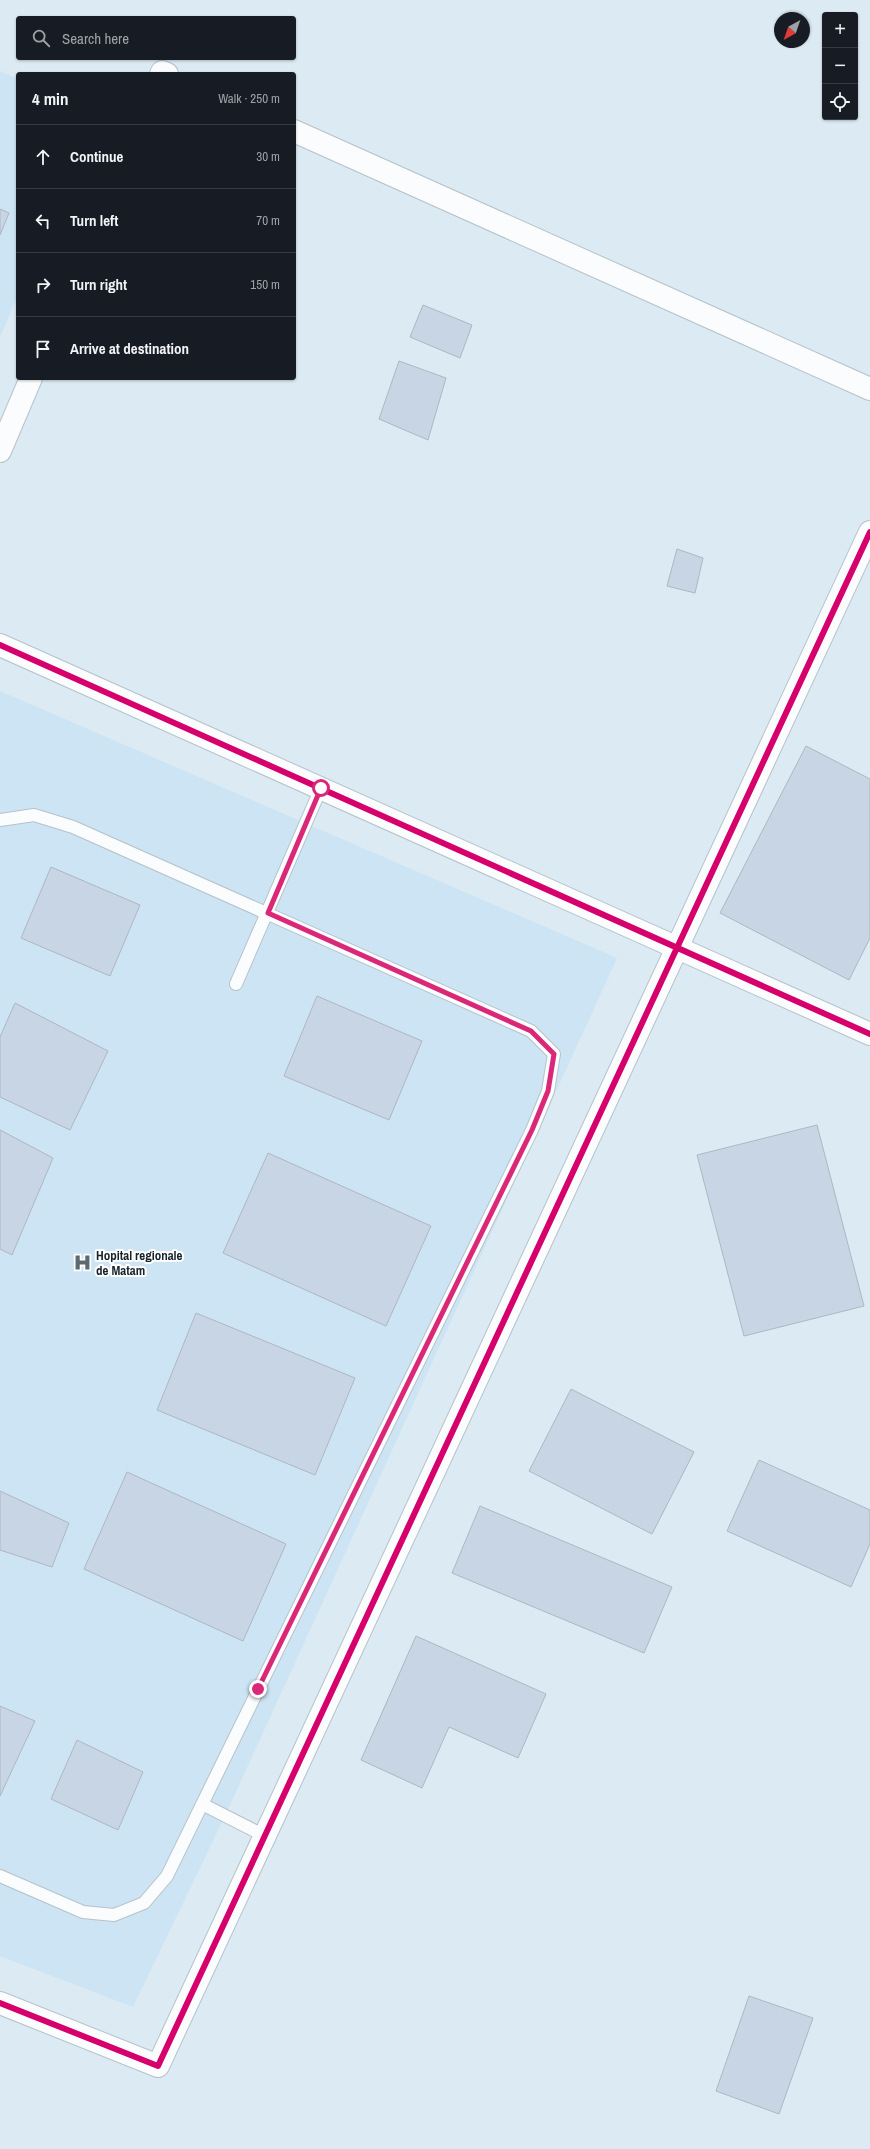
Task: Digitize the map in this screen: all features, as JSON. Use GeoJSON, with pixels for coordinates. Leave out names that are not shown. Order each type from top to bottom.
{"type":"FeatureCollection","features":[{"type":"Feature","properties":{"kind":"street"},"geometry":{"type":"LineString","coordinates":[[296,132],[870,389]]}},
{"type":"Feature","properties":{"kind":"street"},"geometry":{"type":"LineString","coordinates":[[0,451],[30,380]]}},
{"type":"Feature","properties":{"kind":"street"},"geometry":{"type":"LineString","coordinates":[[0,2003],[158,2066],[870,532]]}},
{"type":"Feature","properties":{"kind":"street"},"geometry":{"type":"LineString","coordinates":[[0,645],[870,1034]]}},
{"type":"Feature","properties":{"kind":"lane"},"geometry":{"type":"LineString","coordinates":[[236,984],[321,788]]}},
{"type":"Feature","properties":{"kind":"lane"},"geometry":{"type":"LineString","coordinates":[[0,820],[34,815],[73,827],[531,1031],[554,1054],[548,1091],[532,1130],[167,1876],[144,1903],[114,1915],[83,1912],[0,1876]]}},
{"type":"Feature","properties":{"kind":"lane"},"geometry":{"type":"LineString","coordinates":[[202,1804],[265,1836]]}},
{"type":"Feature","properties":{"kind":"shaded area"},"geometry":{"type":"Polygon","coordinates":[[[0,71],[16,78],[16,300],[0,337],[0,71]]]}},
{"type":"Feature","properties":{"kind":"shaded area"},"geometry":{"type":"Polygon","coordinates":[[[0,691],[617,958],[225,1816],[133,2007],[0,1956],[0,691]]]}},
{"type":"Feature","properties":{"kind":"building"},"geometry":{"type":"Polygon","coordinates":[[[0,209],[9,213],[0,235],[0,209]]]}},
{"type":"Feature","properties":{"kind":"building"},"geometry":{"type":"Polygon","coordinates":[[[423,305],[472,325],[460,358],[410,337],[423,305]]]}},
{"type":"Feature","properties":{"kind":"building"},"geometry":{"type":"Polygon","coordinates":[[[399,361],[446,378],[428,440],[379,419],[399,361]]]}},
{"type":"Feature","properties":{"kind":"building"},"geometry":{"type":"Polygon","coordinates":[[[677,549],[703,558],[695,593],[667,586],[677,549]]]}},
{"type":"Feature","properties":{"kind":"building"},"geometry":{"type":"Polygon","coordinates":[[[806,746],[870,779],[870,938],[849,980],[720,913],[806,746]]]}},
{"type":"Feature","properties":{"kind":"building"},"geometry":{"type":"Polygon","coordinates":[[[51,867],[140,905],[110,976],[21,938],[51,867]]]}},
{"type":"Feature","properties":{"kind":"building"},"geometry":{"type":"Polygon","coordinates":[[[317,996],[422,1041],[389,1120],[284,1076],[317,996]]]}},
{"type":"Feature","properties":{"kind":"building"},"geometry":{"type":"Polygon","coordinates":[[[15,1003],[108,1051],[70,1130],[0,1097],[0,1037],[15,1003]]]}},
{"type":"Feature","properties":{"kind":"building"},"geometry":{"type":"Polygon","coordinates":[[[817,1125],[864,1306],[744,1336],[697,1155],[817,1125]]]}},
{"type":"Feature","properties":{"kind":"building"},"geometry":{"type":"Polygon","coordinates":[[[0,1130],[53,1158],[12,1255],[0,1249],[0,1130]]]}},
{"type":"Feature","properties":{"kind":"building"},"geometry":{"type":"Polygon","coordinates":[[[268,1153],[431,1226],[386,1326],[223,1253],[268,1153]]]}},
{"type":"Feature","properties":{"kind":"building"},"geometry":{"type":"Polygon","coordinates":[[[196,1313],[355,1378],[315,1475],[157,1410],[196,1313]]]}},
{"type":"Feature","properties":{"kind":"building"},"geometry":{"type":"Polygon","coordinates":[[[571,1389],[694,1452],[652,1534],[529,1471],[571,1389]]]}},
{"type":"Feature","properties":{"kind":"building"},"geometry":{"type":"Polygon","coordinates":[[[759,1460],[870,1510],[870,1544],[851,1587],[727,1531],[759,1460]]]}},
{"type":"Feature","properties":{"kind":"building"},"geometry":{"type":"Polygon","coordinates":[[[127,1472],[286,1544],[243,1641],[84,1569],[127,1472]]]}},
{"type":"Feature","properties":{"kind":"building"},"geometry":{"type":"Polygon","coordinates":[[[0,1491],[69,1523],[52,1567],[0,1550],[0,1491]]]}},
{"type":"Feature","properties":{"kind":"building"},"geometry":{"type":"Polygon","coordinates":[[[480,1506],[672,1587],[644,1653],[452,1573],[480,1506]]]}},
{"type":"Feature","properties":{"kind":"building"},"geometry":{"type":"Polygon","coordinates":[[[416,1636],[546,1694],[518,1758],[449,1727],[422,1788],[361,1760],[416,1636]]]}},
{"type":"Feature","properties":{"kind":"building"},"geometry":{"type":"Polygon","coordinates":[[[0,1706],[35,1721],[0,1796],[0,1706]]]}},
{"type":"Feature","properties":{"kind":"building"},"geometry":{"type":"Polygon","coordinates":[[[77,1740],[143,1772],[118,1830],[51,1799],[77,1740]]]}},
{"type":"Feature","properties":{"kind":"building"},"geometry":{"type":"Polygon","coordinates":[[[749,1996],[813,2018],[779,2114],[716,2091],[749,1996]]]}},
{"type":"Feature","properties":{"kind":"cycle path"},"geometry":{"type":"LineString","coordinates":[[0,2003],[158,2066],[870,532]]}},
{"type":"Feature","properties":{"kind":"cycle path"},"geometry":{"type":"LineString","coordinates":[[0,645],[870,1034]]}},
{"type":"Feature","properties":{"kind":"place","name":"Hopital regionale de Matam"},"geometry":{"type":"Point","coordinates":[83,1262]}},
{"type":"Feature","properties":{"kind":"route"},"geometry":{"type":"LineString","coordinates":[[258,1689],[532,1130],[548,1091],[554,1054],[531,1031],[268,913],[321,788]]}}]}
